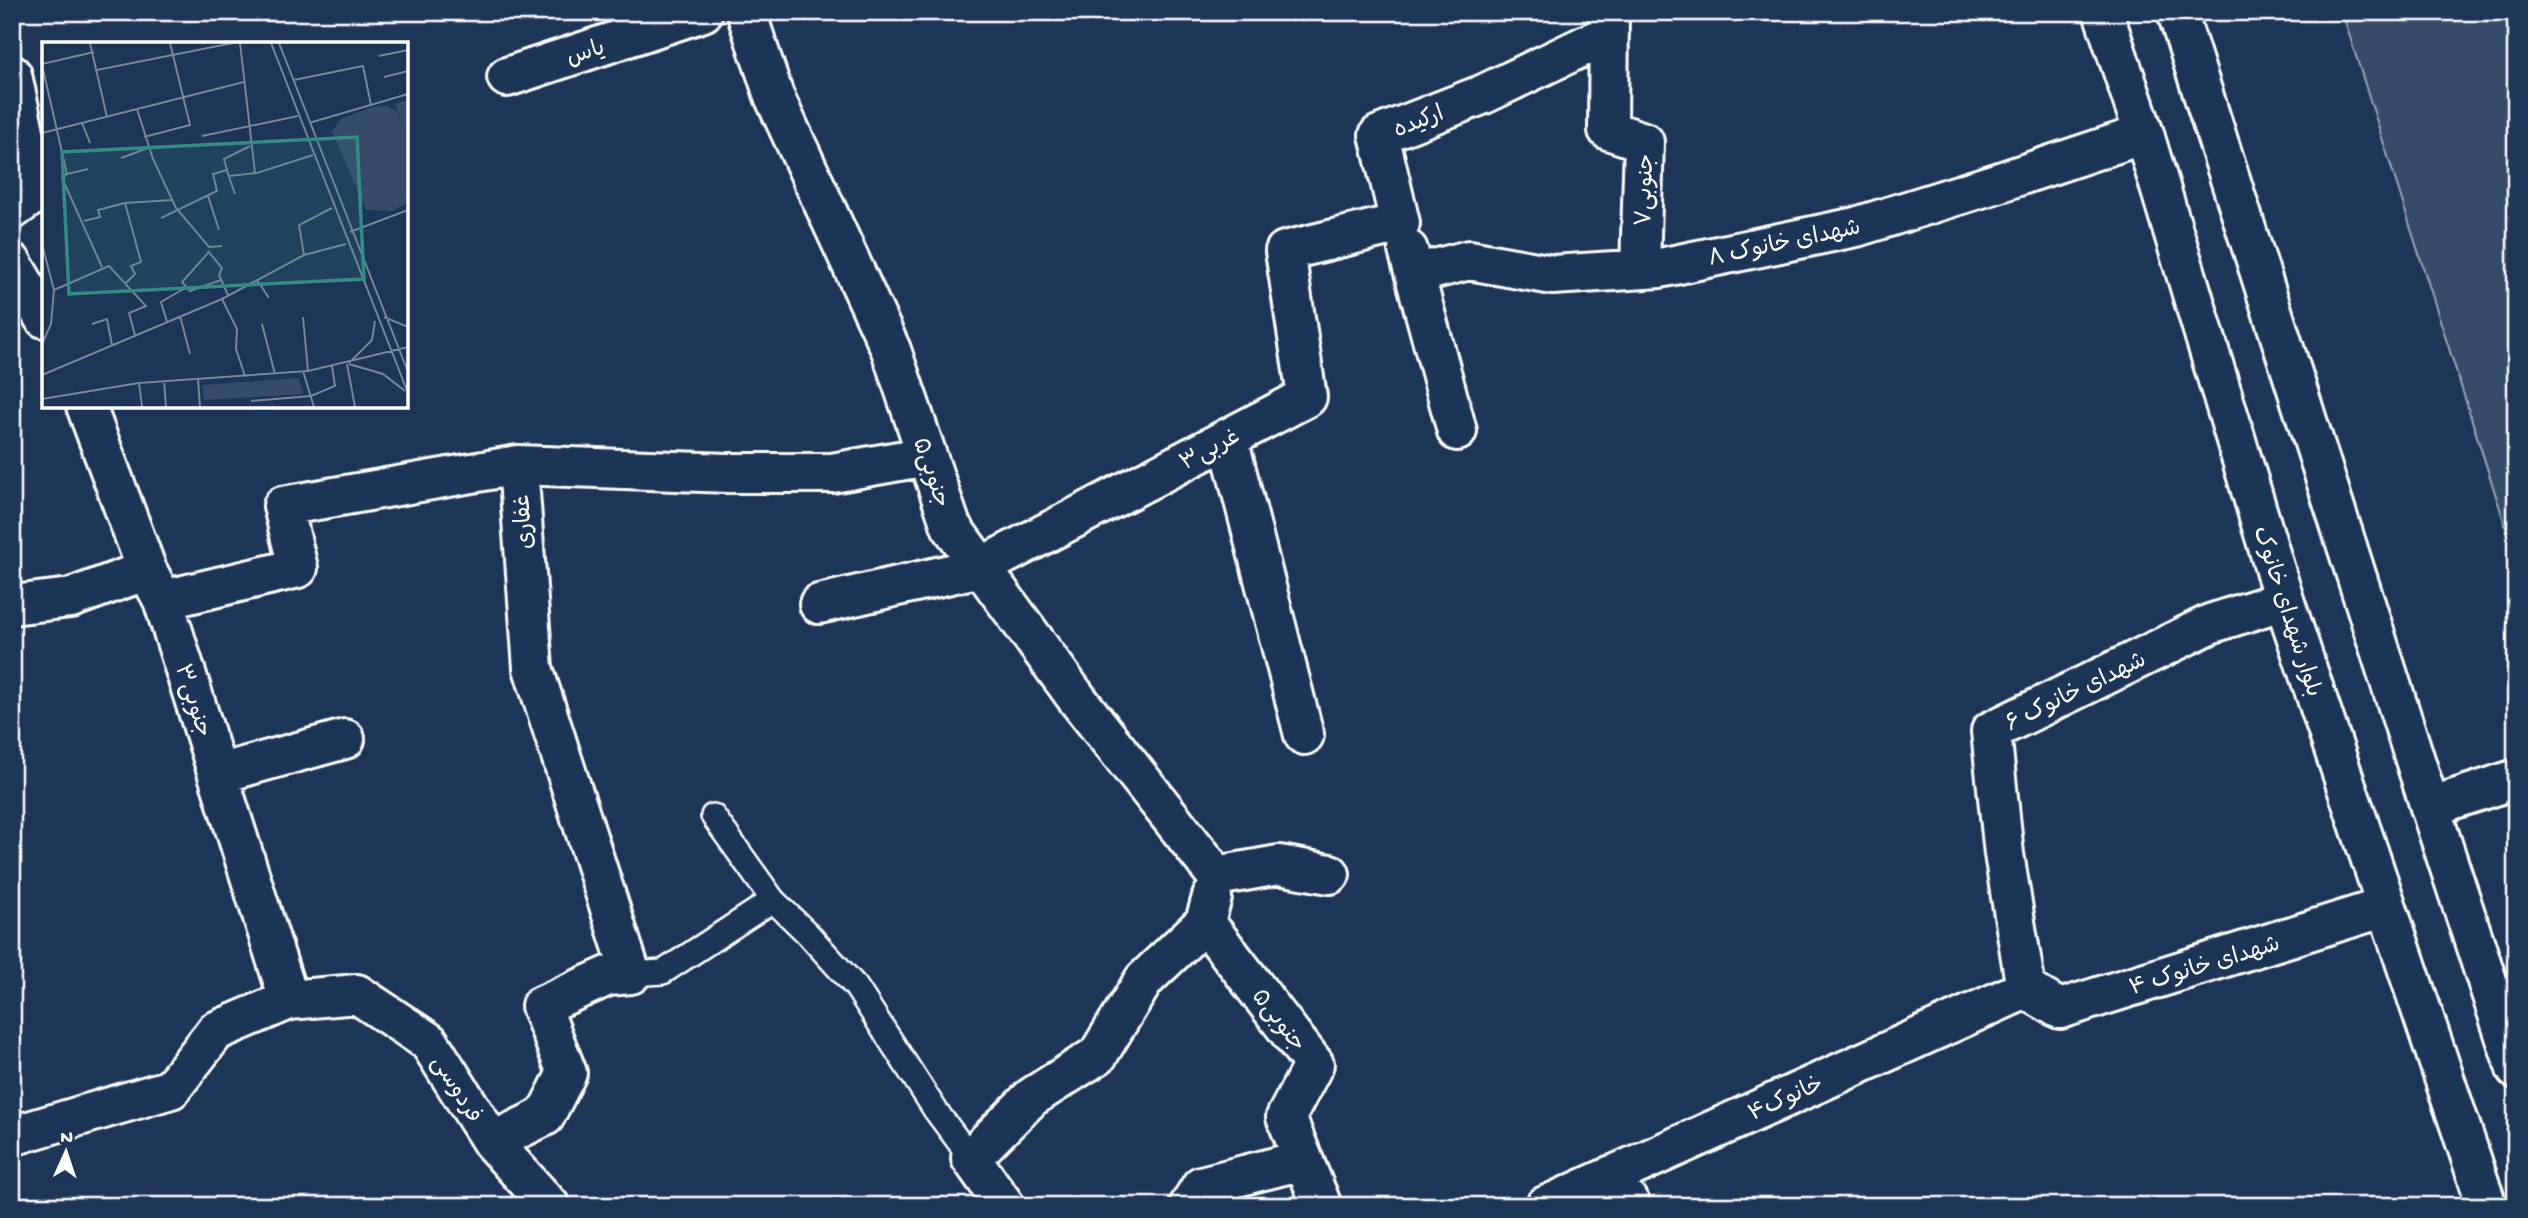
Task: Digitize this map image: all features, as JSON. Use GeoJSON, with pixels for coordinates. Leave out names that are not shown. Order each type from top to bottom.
{"type":"FeatureCollection","features":[{"type":"Feature","properties":{"kind":"street","name":"یاس"},"geometry":{"type":"LineString","coordinates":[[507,77],[703,12]]}},
{"type":"Feature","properties":{"kind":"street","name":"جنوبی۵"},"geometry":{"type":"LineString","coordinates":[[746,12],[774,96],[891,350],[951,526],[1078,700],[1217,876]]}},
{"type":"Feature","properties":{"kind":"street","name":"بلوار شهدای خانوک"},"geometry":{"type":"LineString","coordinates":[[2104,12],[2144,134],[2284,600],[2487,1206]]}},
{"type":"Feature","properties":{"kind":"street"},"geometry":{"type":"LineString","coordinates":[[2177,12],[2516,1069]]}},
{"type":"Feature","properties":{"kind":"street","name":"ارکیده"},"geometry":{"type":"LineString","coordinates":[[1401,223],[1379,135],[1484,94],[1609,23]]}},
{"type":"Feature","properties":{"kind":"street","name":"جنوبی۷"},"geometry":{"type":"LineString","coordinates":[[1609,23],[1608,130],[1644,142],[1640,268]]}},
{"type":"Feature","properties":{"kind":"street"},"geometry":{"type":"LineString","coordinates":[[12,75],[31,198]]}},
{"type":"Feature","properties":{"kind":"street","name":"شهدای خانوک ۸"},"geometry":{"type":"LineString","coordinates":[[1415,274],[1469,260],[1553,275],[1660,268],[1856,226],[2144,134]]}},
{"type":"Feature","properties":{"kind":"street"},"geometry":{"type":"LineString","coordinates":[[1401,223],[1457,431]]}},
{"type":"Feature","properties":{"kind":"street","name":"غربی۳"},"geometry":{"type":"LineString","coordinates":[[819,604],[981,567],[1307,397],[1284,251],[1401,223]]}},
{"type":"Feature","properties":{"kind":"street"},"geometry":{"type":"LineString","coordinates":[[12,263],[42,315]]}},
{"type":"Feature","properties":{"kind":"street","name":"جنوبی۳"},"geometry":{"type":"LineString","coordinates":[[87,408],[155,585],[289,1000]]}},
{"type":"Feature","properties":{"kind":"street"},"geometry":{"type":"LineString","coordinates":[[1228,438],[1304,735]]}},
{"type":"Feature","properties":{"kind":"street","name":"غفاری"},"geometry":{"type":"LineString","coordinates":[[631,974],[533,668],[518,465],[728,473],[832,473],[927,456]]}},
{"type":"Feature","properties":{"kind":"street"},"geometry":{"type":"LineString","coordinates":[[12,605],[298,568],[282,506],[518,465]]}},
{"type":"Feature","properties":{"kind":"street","name":"شهدای خانوک ۶"},"geometry":{"type":"LineString","coordinates":[[2026,989],[2004,854],[1991,732],[2210,624],[2284,600]]}},
{"type":"Feature","properties":{"kind":"street"},"geometry":{"type":"LineString","coordinates":[[218,774],[345,739]]}},
{"type":"Feature","properties":{"kind":"street"},"geometry":{"type":"LineString","coordinates":[[2430,807],[2516,779]]}},
{"type":"Feature","properties":{"kind":"street"},"geometry":{"type":"LineString","coordinates":[[1005,1206],[971,1158],[1032,1097],[1098,1055],[1144,980],[1205,922],[1217,876],[1279,865],[1330,874]]}},
{"type":"Feature","properties":{"kind":"street","name":"شهدای خانوک ۴"},"geometry":{"type":"LineString","coordinates":[[2026,989],[2060,1009],[2385,907]]}},
{"type":"Feature","properties":{"kind":"street","name":"جنوبی۵"},"geometry":{"type":"LineString","coordinates":[[1205,922],[1314,1064],[1286,1117],[1322,1206]]}},
{"type":"Feature","properties":{"kind":"street"},"geometry":{"type":"LineString","coordinates":[[492,1142],[545,1116],[567,1073],[541,1006],[608,976],[631,974]]}},
{"type":"Feature","properties":{"kind":"street","name":"خانوک۴"},"geometry":{"type":"LineString","coordinates":[[1545,1206],[1622,1191],[2026,989]]}},
{"type":"Feature","properties":{"kind":"street","name":"فردوسی"},"geometry":{"type":"LineString","coordinates":[[12,1136],[171,1090],[216,1031],[289,1000],[357,994],[429,1042],[492,1142],[550,1206]]}},
{"type":"Feature","properties":{"kind":"street"},"geometry":{"type":"LineString","coordinates":[[1189,1206],[1201,1186],[1303,1160]]}},
{"type":"Feature","properties":{"kind":"lane"},"geometry":{"type":"LineString","coordinates":[[713,816],[773,900],[856,987],[936,1111],[971,1158]]}},
{"type":"Feature","properties":{"kind":"lane"},"geometry":{"type":"LineString","coordinates":[[631,974],[663,972],[773,900]]}},
{"type":"Feature","properties":{"kind":"shaded area"},"geometry":{"type":"Polygon","coordinates":[[[2342,12],[2516,12],[2516,559],[2342,12]]]}}]}
